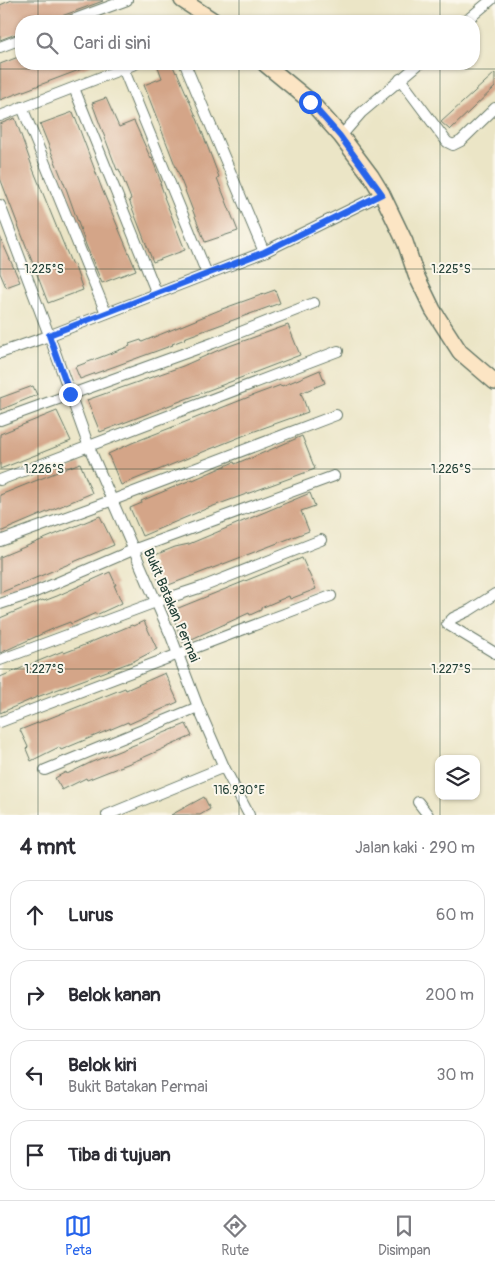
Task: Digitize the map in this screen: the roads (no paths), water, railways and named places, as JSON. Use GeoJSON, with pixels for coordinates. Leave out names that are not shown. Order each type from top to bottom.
{"type":"FeatureCollection","features":[{"type":"Feature","properties":{"kind":"street"},"geometry":{"type":"LineString","coordinates":[[86,15],[127,0]]}},
{"type":"Feature","properties":{"kind":"street"},"geometry":{"type":"LineString","coordinates":[[182,0],[205,15]]}},
{"type":"Feature","properties":{"kind":"street"},"geometry":{"type":"LineString","coordinates":[[473,15],[491,0]]}},
{"type":"Feature","properties":{"kind":"street"},"geometry":{"type":"LineString","coordinates":[[0,47],[15,41]]}},
{"type":"Feature","properties":{"kind":"street"},"geometry":{"type":"LineString","coordinates":[[0,116],[118,70]]}},
{"type":"Feature","properties":{"kind":"street"},"geometry":{"type":"LineString","coordinates":[[124,70],[207,274]]}},
{"type":"Feature","properties":{"kind":"street"},"geometry":{"type":"LineString","coordinates":[[188,70],[264,252]]}},
{"type":"Feature","properties":{"kind":"street"},"geometry":{"type":"LineString","coordinates":[[272,70],[310,102],[340,136],[382,194],[406,242],[416,275],[433,310],[460,352],[495,382]]}},
{"type":"Feature","properties":{"kind":"street"},"geometry":{"type":"LineString","coordinates":[[340,136],[361,113],[411,70]]}},
{"type":"Feature","properties":{"kind":"street"},"geometry":{"type":"LineString","coordinates":[[400,79],[447,142],[453,145],[461,141],[495,108]]}},
{"type":"Feature","properties":{"kind":"street"},"geometry":{"type":"LineString","coordinates":[[74,88],[156,294]]}},
{"type":"Feature","properties":{"kind":"street"},"geometry":{"type":"LineString","coordinates":[[22,107],[106,313]]}},
{"type":"Feature","properties":{"kind":"street"},"geometry":{"type":"LineString","coordinates":[[0,353],[264,252],[382,194]]}},
{"type":"Feature","properties":{"kind":"street","name":"Bukit Batakan Permai"},"geometry":{"type":"LineString","coordinates":[[0,205],[89,447],[178,654],[224,767],[249,815]]}},
{"type":"Feature","properties":{"kind":"street"},"geometry":{"type":"LineString","coordinates":[[0,420],[214,343],[314,303]]}},
{"type":"Feature","properties":{"kind":"street"},"geometry":{"type":"LineString","coordinates":[[0,480],[338,351]]}},
{"type":"Feature","properties":{"kind":"street"},"geometry":{"type":"LineString","coordinates":[[0,541],[336,415]]}},
{"type":"Feature","properties":{"kind":"street"},"geometry":{"type":"LineString","coordinates":[[0,604],[33,593],[133,550],[334,476]]}},
{"type":"Feature","properties":{"kind":"street"},"geometry":{"type":"LineString","coordinates":[[0,660],[156,602],[202,587],[321,540]]}},
{"type":"Feature","properties":{"kind":"street"},"geometry":{"type":"LineString","coordinates":[[495,594],[453,618],[448,624],[495,653]]}},
{"type":"Feature","properties":{"kind":"street"},"geometry":{"type":"LineString","coordinates":[[0,722],[332,596]]}},
{"type":"Feature","properties":{"kind":"street"},"geometry":{"type":"LineString","coordinates":[[44,770],[198,707]]}},
{"type":"Feature","properties":{"kind":"street"},"geometry":{"type":"LineString","coordinates":[[107,815],[224,767]]}},
{"type":"Feature","properties":{"kind":"street"},"geometry":{"type":"LineString","coordinates":[[418,802],[428,815]]}}]}
